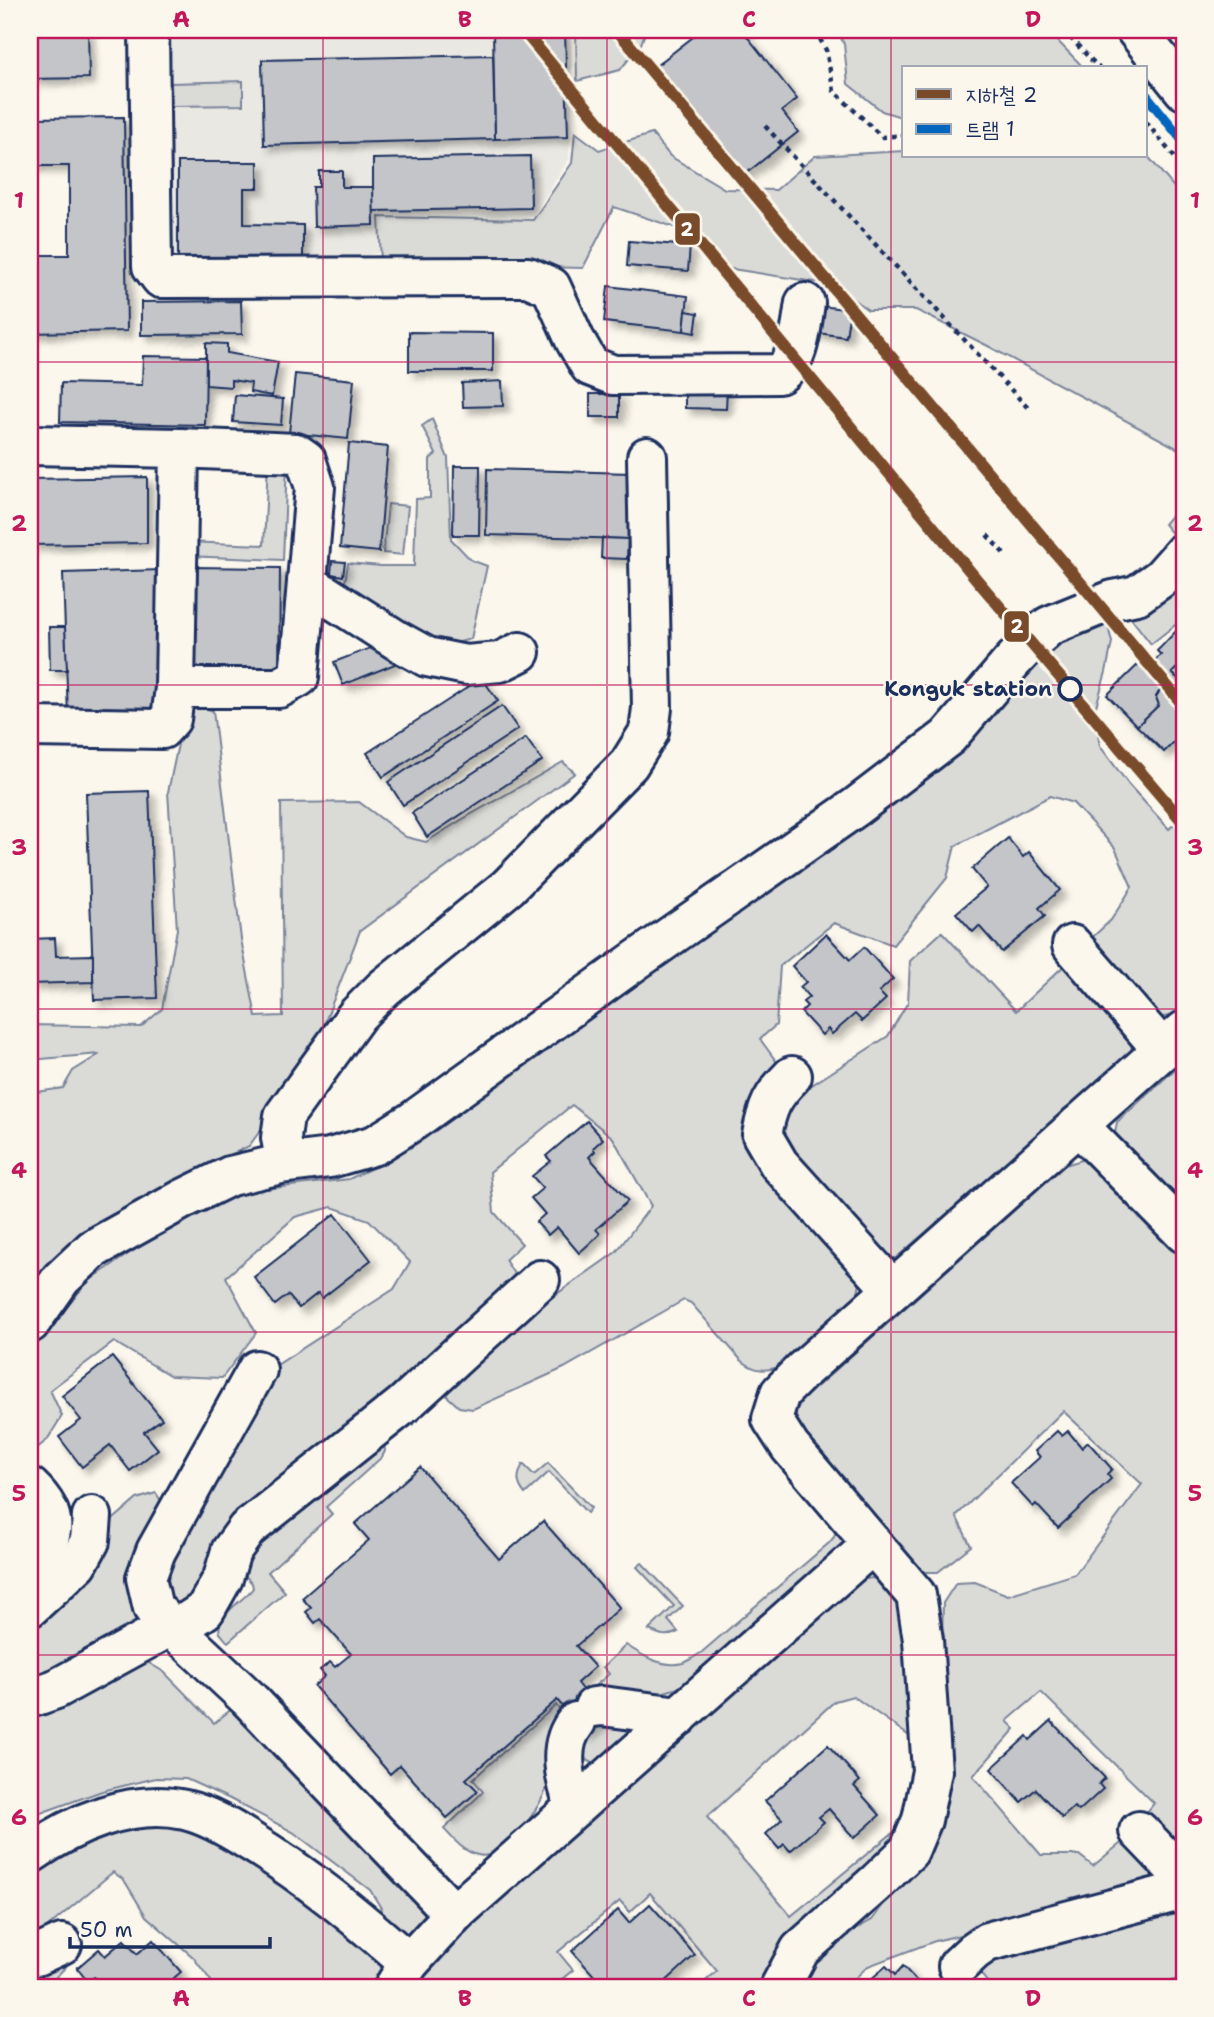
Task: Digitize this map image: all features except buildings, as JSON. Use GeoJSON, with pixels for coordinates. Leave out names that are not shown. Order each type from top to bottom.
{"type":"FeatureCollection","features":[{"type":"Feature","properties":{"kind":"main road"},"geometry":{"type":"LineString","coordinates":[[149,30],[152,266],[161,278],[528,278],[551,287],[590,366],[613,375],[779,374],[787,370],[797,348],[805,303]]}},
{"type":"Feature","properties":{"kind":"main road"},"geometry":{"type":"LineString","coordinates":[[1136,30],[1184,90]]}},
{"type":"Feature","properties":{"kind":"main road"},"geometry":{"type":"LineString","coordinates":[[30,445],[296,453],[306,460],[315,487],[299,677],[279,688],[175,688]]}},
{"type":"Feature","properties":{"kind":"main road"},"geometry":{"type":"LineString","coordinates":[[30,727],[162,729],[171,719],[175,688],[179,448]]}},
{"type":"Feature","properties":{"kind":"main road"},"geometry":{"type":"LineString","coordinates":[[292,1162],[284,1153],[281,1138],[284,1116],[357,1015],[384,988],[508,887],[629,764],[649,732],[652,708],[647,457]]}},
{"type":"Feature","properties":{"kind":"main road"},"geometry":{"type":"LineString","coordinates":[[30,1323],[45,1288],[93,1249],[183,1199],[230,1175],[292,1162],[330,1158],[375,1145],[413,1121],[635,961],[856,807],[948,737],[1030,643],[1049,626],[1113,600],[1136,595],[1161,578],[1184,552]]}},
{"type":"Feature","properties":{"kind":"main road"},"geometry":{"type":"LineString","coordinates":[[307,583],[428,657],[466,665],[500,662],[520,652]]}},
{"type":"Feature","properties":{"kind":"main road"},"geometry":{"type":"LineString","coordinates":[[780,1987],[800,1950],[909,1851],[922,1820],[932,1771],[923,1640],[916,1595],[790,1447],[772,1419],[780,1393],[803,1370],[1174,1040],[1072,944]]}},
{"type":"Feature","properties":{"kind":"main road"},"geometry":{"type":"LineString","coordinates":[[792,1076],[777,1091],[766,1110],[762,1135],[779,1164],[893,1290]]}},
{"type":"Feature","properties":{"kind":"main road"},"geometry":{"type":"LineString","coordinates":[[1078,1125],[1184,1233]]}},
{"type":"Feature","properties":{"kind":"main road"},"geometry":{"type":"LineString","coordinates":[[30,1694],[36,1696],[56,1689],[171,1626],[187,1622],[205,1610],[223,1578],[231,1551],[247,1529],[403,1405],[540,1280]]}},
{"type":"Feature","properties":{"kind":"main road"},"geometry":{"type":"LineString","coordinates":[[257,1370],[156,1551],[146,1578],[153,1608],[248,1698],[454,1914]]}},
{"type":"Feature","properties":{"kind":"main road"},"geometry":{"type":"LineString","coordinates":[[30,1487],[41,1498],[51,1518],[51,1538],[30,1576]]}},
{"type":"Feature","properties":{"kind":"main road"},"geometry":{"type":"LineString","coordinates":[[30,1606],[78,1563],[89,1541],[92,1516]]}},
{"type":"Feature","properties":{"kind":"main road"},"geometry":{"type":"LineString","coordinates":[[30,1854],[79,1826],[110,1815],[137,1809],[186,1810],[225,1826],[277,1857],[346,1908],[402,1975],[454,1914],[873,1544]]}},
{"type":"Feature","properties":{"kind":"main road"},"geometry":{"type":"LineString","coordinates":[[575,1807],[566,1783],[564,1747],[570,1729],[585,1714],[616,1707],[679,1716]]}},
{"type":"Feature","properties":{"kind":"main road"},"geometry":{"type":"LineString","coordinates":[[1139,1831],[1184,1878]]}},
{"type":"Feature","properties":{"kind":"main road"},"geometry":{"type":"LineString","coordinates":[[957,1966],[987,1942],[1184,1890]]}},
{"type":"Feature","properties":{"kind":"path"},"geometry":{"type":"LineString","coordinates":[[815,30],[826,50],[834,91],[882,137],[902,135]]}},
{"type":"Feature","properties":{"kind":"path"},"geometry":{"type":"LineString","coordinates":[[1063,30],[1097,66]]}},
{"type":"Feature","properties":{"kind":"path"},"geometry":{"type":"LineString","coordinates":[[1148,125],[1184,170]]}},
{"type":"Feature","properties":{"kind":"path"},"geometry":{"type":"LineString","coordinates":[[765,126],[1028,408]]}},
{"type":"Feature","properties":{"kind":"path"},"geometry":{"type":"LineString","coordinates":[[987,534],[1007,557]]}},
{"type":"Feature","properties":{"kind":"shaded area"},"geometry":{"type":"Polygon","coordinates":[[[164,30],[571,30],[572,109],[569,159],[533,216],[305,270],[167,270],[164,30]]]}},
{"type":"Feature","properties":{"kind":"shaded area"},"geometry":{"type":"Polygon","coordinates":[[[576,30],[646,30],[641,44],[620,70],[577,81],[576,30]]]}},
{"type":"Feature","properties":{"kind":"shaded area"},"geometry":{"type":"Polygon","coordinates":[[[837,30],[1047,30],[1082,66],[902,66],[902,117],[882,111],[848,84],[844,44],[837,30]]]}},
{"type":"Feature","properties":{"kind":"shaded area"},"geometry":{"type":"Polygon","coordinates":[[[243,81],[243,105],[172,106],[171,83],[243,81]]]}},
{"type":"Feature","properties":{"kind":"shaded area"},"geometry":{"type":"Polygon","coordinates":[[[575,132],[599,150],[652,134],[670,156],[725,189],[776,190],[815,156],[902,151],[902,158],[1148,156],[1184,199],[1184,452],[916,310],[868,310],[834,285],[726,268],[698,235],[614,207],[583,268],[381,263],[379,217],[533,220],[572,163],[575,132]]]}},
{"type":"Feature","properties":{"kind":"shaded area"},"geometry":{"type":"Polygon","coordinates":[[[432,419],[448,458],[451,539],[471,560],[487,566],[471,639],[448,645],[418,634],[345,582],[348,563],[414,566],[416,499],[430,498],[430,459],[436,454],[422,426],[432,419]]]}},
{"type":"Feature","properties":{"kind":"shaded area"},"geometry":{"type":"Polygon","coordinates":[[[268,462],[287,463],[283,560],[185,556],[185,542],[264,545],[268,462]]]}},
{"type":"Feature","properties":{"kind":"shaded area"},"geometry":{"type":"Polygon","coordinates":[[[1184,500],[1184,526],[1174,536],[1164,524],[1184,500]]]}},
{"type":"Feature","properties":{"kind":"shaded area"},"geometry":{"type":"Polygon","coordinates":[[[388,504],[408,506],[403,555],[383,553],[388,504]]]}},
{"type":"Feature","properties":{"kind":"shaded area"},"geometry":{"type":"Polygon","coordinates":[[[1184,577],[1184,618],[1151,644],[1131,618],[1162,601],[1184,577]]]}},
{"type":"Feature","properties":{"kind":"shaded area"},"geometry":{"type":"Polygon","coordinates":[[[1107,623],[1112,642],[1094,713],[1100,746],[1129,785],[1169,829],[1184,815],[1184,1007],[1164,1017],[1144,1011],[1084,945],[1111,920],[1132,887],[1115,848],[1073,803],[1050,796],[955,846],[947,878],[893,945],[834,923],[780,966],[776,1025],[760,1039],[784,1072],[758,1108],[861,1279],[858,1293],[775,1368],[761,1370],[745,1363],[691,1303],[684,1300],[564,1368],[473,1409],[459,1407],[447,1396],[445,1385],[492,1340],[616,1252],[651,1206],[613,1138],[572,1105],[490,1172],[494,1212],[522,1244],[505,1260],[522,1286],[191,1604],[170,1600],[160,1581],[263,1374],[394,1289],[410,1262],[369,1220],[332,1207],[295,1217],[226,1277],[256,1333],[222,1378],[171,1376],[114,1342],[50,1390],[62,1416],[47,1440],[30,1454],[30,1353],[87,1282],[196,1208],[249,1191],[349,1179],[385,1162],[946,765],[1000,701],[1022,662],[1071,637],[1107,623]]]}},
{"type":"Feature","properties":{"kind":"shaded area"},"geometry":{"type":"Polygon","coordinates":[[[187,701],[213,711],[241,939],[256,1017],[283,1016],[281,803],[359,802],[406,837],[426,842],[563,762],[575,773],[360,931],[308,1066],[249,1146],[196,1172],[30,1277],[30,1093],[63,1088],[73,1071],[100,1054],[30,1060],[30,1025],[141,1027],[162,1009],[177,929],[168,792],[187,701]]]}},
{"type":"Feature","properties":{"kind":"shaded area"},"geometry":{"type":"Polygon","coordinates":[[[942,932],[1016,1011],[1071,959],[1132,1042],[1131,1052],[896,1258],[880,1258],[778,1147],[795,1081],[807,1088],[888,1036],[908,1002],[910,961],[942,932]]]}},
{"type":"Feature","properties":{"kind":"shaded area"},"geometry":{"type":"Polygon","coordinates":[[[1184,1061],[1184,1218],[1114,1138],[1117,1122],[1184,1061]]]}},
{"type":"Feature","properties":{"kind":"shaded area"},"geometry":{"type":"Polygon","coordinates":[[[1085,1159],[1115,1177],[1184,1253],[1184,1861],[1141,1820],[1154,1803],[1041,1692],[1007,1721],[1015,1729],[973,1776],[1041,1855],[1079,1855],[1093,1866],[1126,1839],[1166,1882],[1145,1891],[935,1941],[868,1966],[846,1987],[798,1987],[805,1970],[841,1937],[872,1920],[932,1837],[946,1804],[943,1603],[956,1583],[975,1582],[1008,1595],[1075,1574],[1142,1484],[1063,1411],[956,1516],[971,1546],[938,1572],[921,1572],[797,1428],[796,1411],[802,1400],[1065,1165],[1085,1159]]]}},
{"type":"Feature","properties":{"kind":"shaded area"},"geometry":{"type":"Polygon","coordinates":[[[384,1443],[385,1451],[382,1457],[326,1507],[332,1514],[268,1572],[285,1592],[227,1642],[220,1633],[222,1620],[253,1588],[252,1583],[238,1568],[239,1556],[384,1443]]]}},
{"type":"Feature","properties":{"kind":"shaded area"},"geometry":{"type":"Polygon","coordinates":[[[548,1463],[591,1508],[587,1513],[549,1472],[525,1494],[518,1479],[523,1464],[534,1475],[548,1463]]]}},
{"type":"Feature","properties":{"kind":"shaded area"},"geometry":{"type":"Polygon","coordinates":[[[156,1493],[165,1507],[140,1621],[30,1686],[30,1619],[101,1530],[137,1499],[156,1493]]]}},
{"type":"Feature","properties":{"kind":"shaded area"},"geometry":{"type":"Polygon","coordinates":[[[836,1529],[851,1542],[692,1684],[650,1696],[590,1690],[609,1674],[603,1667],[626,1645],[646,1657],[668,1664],[683,1663],[695,1657],[829,1543],[836,1529]]]}},
{"type":"Feature","properties":{"kind":"shaded area"},"geometry":{"type":"Polygon","coordinates":[[[642,1563],[683,1606],[668,1620],[678,1632],[664,1635],[649,1630],[674,1606],[637,1567],[642,1563]]]}},
{"type":"Feature","properties":{"kind":"shaded area"},"geometry":{"type":"Polygon","coordinates":[[[872,1578],[886,1582],[905,1614],[912,1738],[853,1696],[835,1701],[707,1817],[791,1916],[895,1831],[900,1838],[765,1987],[699,1987],[717,1971],[650,1893],[630,1912],[620,1901],[558,1952],[573,1970],[552,1987],[406,1987],[430,1957],[856,1581],[872,1578]]]}},
{"type":"Feature","properties":{"kind":"shaded area"},"geometry":{"type":"Polygon","coordinates":[[[142,1659],[164,1672],[214,1723],[238,1704],[375,1860],[384,1854],[427,1911],[427,1921],[415,1936],[402,1934],[379,1913],[381,1908],[370,1890],[293,1832],[186,1779],[156,1778],[102,1791],[38,1814],[30,1820],[30,1702],[142,1659]]]}},
{"type":"Feature","properties":{"kind":"shaded area"},"geometry":{"type":"Polygon","coordinates":[[[556,1705],[561,1711],[554,1755],[549,1781],[540,1803],[522,1829],[500,1850],[489,1855],[468,1851],[444,1829],[483,1792],[473,1779],[556,1705]]]}},
{"type":"Feature","properties":{"kind":"shaded area"},"geometry":{"type":"Polygon","coordinates":[[[612,1713],[631,1727],[629,1732],[606,1757],[595,1763],[588,1761],[582,1755],[582,1739],[612,1713]]]}},
{"type":"Feature","properties":{"kind":"shaded area"},"geometry":{"type":"Polygon","coordinates":[[[122,1823],[195,1825],[390,1955],[386,1987],[205,1987],[211,1981],[193,1957],[146,1916],[124,1880],[113,1872],[42,1932],[30,1937],[30,1869],[122,1823]]]}},
{"type":"Feature","properties":{"kind":"shaded area"},"geometry":{"type":"Polygon","coordinates":[[[1184,1905],[1184,1977],[1154,1987],[991,1987],[971,1961],[1184,1905]]]}},
{"type":"Feature","properties":{"kind":"shaded area"},"geometry":{"type":"Polygon","coordinates":[[[71,1950],[77,1955],[56,1977],[56,1987],[30,1987],[30,1967],[71,1950]]]}},
{"type":"Feature","properties":{"kind":"metro line","name":"2"},"geometry":{"type":"LineString","coordinates":[[523,30],[978,581],[1184,823]]}},
{"type":"Feature","properties":{"kind":"metro line","name":"2"},"geometry":{"type":"LineString","coordinates":[[617,30],[1184,706]]}},
{"type":"Feature","properties":{"kind":"tram line","name":"1"},"geometry":{"type":"LineString","coordinates":[[1148,97],[1184,142]]}},
{"type":"Feature","properties":{"kind":"place","name":"Konguk station"},"geometry":{"type":"Point","coordinates":[1070,689]}}]}
